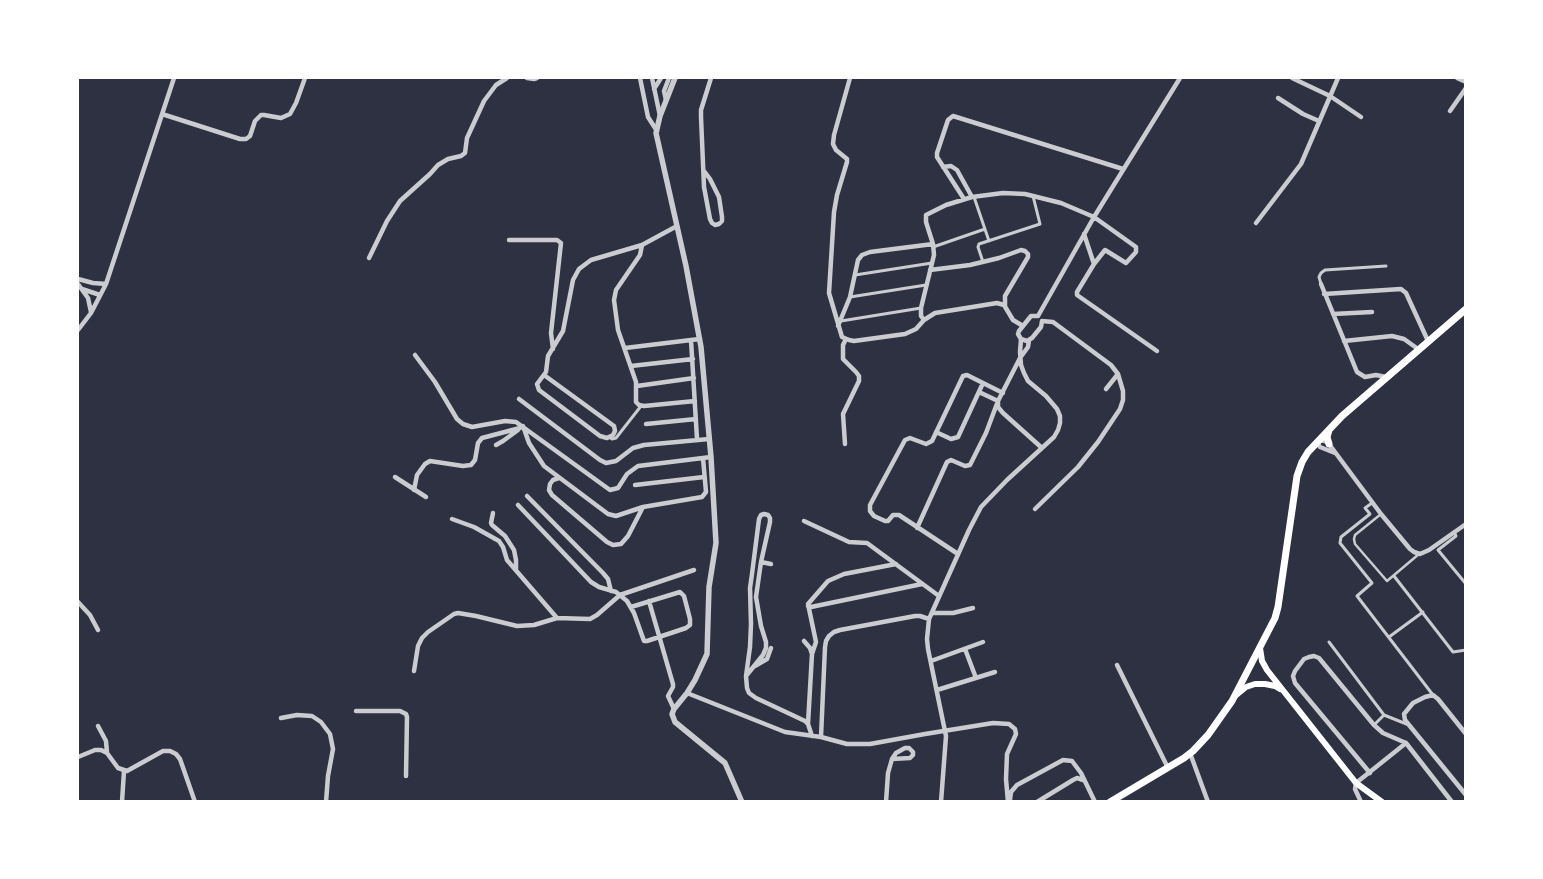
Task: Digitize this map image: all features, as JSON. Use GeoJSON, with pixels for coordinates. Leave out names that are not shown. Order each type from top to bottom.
{"type":"FeatureCollection","features":[{"type":"Feature","properties":{"kind":"main road"},"geometry":{"type":"LineString","coordinates":[[1232,701],[1260,648],[1278,607],[1297,476],[1302,462],[1318,440],[1329,429],[1466,308]]}},
{"type":"Feature","properties":{"kind":"main road"},"geometry":{"type":"LineString","coordinates":[[1327,447],[1329,429]]}},
{"type":"Feature","properties":{"kind":"main road"},"geometry":{"type":"LineString","coordinates":[[1260,648],[1260,656],[1264,665],[1283,691],[1356,783],[1382,802]]}},
{"type":"Feature","properties":{"kind":"main road"},"geometry":{"type":"LineString","coordinates":[[1110,802],[1190,754],[1208,735],[1238,693],[1246,687],[1255,684],[1265,684],[1275,686],[1283,691]]}},
{"type":"Feature","properties":{"kind":"street"},"geometry":{"type":"LineString","coordinates":[[78,330],[91,313],[106,284],[174,78]]}},
{"type":"Feature","properties":{"kind":"street"},"geometry":{"type":"LineString","coordinates":[[162,114],[240,139],[246,139],[252,134],[255,121],[261,115],[281,118],[290,114],[305,78]]}},
{"type":"Feature","properties":{"kind":"street"},"geometry":{"type":"LineString","coordinates":[[369,258],[387,221],[400,201],[438,165],[465,153],[467,138],[484,100],[496,85],[506,78]]}},
{"type":"Feature","properties":{"kind":"street"},"geometry":{"type":"LineString","coordinates":[[527,78],[537,78]]}},
{"type":"Feature","properties":{"kind":"street"},"geometry":{"type":"LineString","coordinates":[[640,78],[648,117],[656,131],[700,340],[711,457],[716,543],[709,587],[708,648],[704,662],[687,693],[672,714],[675,722],[725,763],[742,802]]}},
{"type":"Feature","properties":{"kind":"street"},"geometry":{"type":"LineString","coordinates":[[652,78],[660,116]]}},
{"type":"Feature","properties":{"kind":"street"},"geometry":{"type":"LineString","coordinates":[[654,89],[662,78]]}},
{"type":"Feature","properties":{"kind":"street"},"geometry":{"type":"LineString","coordinates":[[666,100],[664,92],[668,78]]}},
{"type":"Feature","properties":{"kind":"street"},"geometry":{"type":"LineString","coordinates":[[656,131],[675,78]]}},
{"type":"Feature","properties":{"kind":"street"},"geometry":{"type":"LineString","coordinates":[[704,171],[719,197],[722,221],[719,224],[712,223],[706,204],[704,171],[701,110],[712,78]]}},
{"type":"Feature","properties":{"kind":"street"},"geometry":{"type":"LineString","coordinates":[[850,78],[833,140],[834,148],[845,156],[847,162],[834,212],[829,293],[840,323],[842,337],[846,340],[854,341],[905,334],[916,329],[924,320],[935,313],[997,304],[1007,309]]}},
{"type":"Feature","properties":{"kind":"street"},"geometry":{"type":"LineString","coordinates":[[1038,316],[1094,217],[1180,78]]}},
{"type":"Feature","properties":{"kind":"street"},"geometry":{"type":"LineString","coordinates":[[1292,78],[1330,96],[1361,117]]}},
{"type":"Feature","properties":{"kind":"street"},"geometry":{"type":"LineString","coordinates":[[1256,223],[1301,164],[1338,78]]}},
{"type":"Feature","properties":{"kind":"street"},"geometry":{"type":"LineString","coordinates":[[1457,78],[1466,82]]}},
{"type":"Feature","properties":{"kind":"street"},"geometry":{"type":"LineString","coordinates":[[1450,111],[1466,88]]}},
{"type":"Feature","properties":{"kind":"street"},"geometry":{"type":"LineString","coordinates":[[1278,98],[1303,114],[1319,121]]}},
{"type":"Feature","properties":{"kind":"street"},"geometry":{"type":"LineString","coordinates":[[964,199],[937,157],[948,120],[953,116],[1123,169]]}},
{"type":"Feature","properties":{"kind":"street"},"geometry":{"type":"LineString","coordinates":[[943,166],[951,166],[958,170],[973,197],[989,241]]}},
{"type":"Feature","properties":{"kind":"street"},"geometry":{"type":"LineString","coordinates":[[924,320],[921,316],[921,308],[934,255],[926,215],[946,205],[973,197],[1003,193],[1032,196],[1061,203],[1094,217],[1137,248],[1128,262],[1106,250],[1094,264],[1077,294],[1157,351]]}},
{"type":"Feature","properties":{"kind":"street"},"geometry":{"type":"LineString","coordinates":[[983,262],[978,246],[1040,224],[1041,221],[1032,196]]}},
{"type":"Feature","properties":{"kind":"street"},"geometry":{"type":"LineString","coordinates":[[642,406],[616,438],[612,439],[600,436],[538,388],[537,384],[546,370],[548,356],[563,331],[573,280],[580,268],[591,260],[642,245],[677,226]]}},
{"type":"Feature","properties":{"kind":"street"},"geometry":{"type":"LineString","coordinates":[[840,323],[850,297],[858,260],[862,255],[933,245],[985,229]]}},
{"type":"Feature","properties":{"kind":"street"},"geometry":{"type":"LineString","coordinates":[[1084,234],[1094,264]]}},
{"type":"Feature","properties":{"kind":"street"},"geometry":{"type":"LineString","coordinates":[[509,240],[557,240],[561,243],[550,333],[553,349]]}},
{"type":"Feature","properties":{"kind":"street"},"geometry":{"type":"LineString","coordinates":[[642,245],[640,255],[619,286],[615,295],[614,305],[616,322],[637,386],[637,403],[642,406],[696,401]]}},
{"type":"Feature","properties":{"kind":"street"},"geometry":{"type":"LineString","coordinates":[[930,270],[983,262],[1021,250],[1025,251],[1028,254],[1027,261],[1005,296],[1004,303],[1013,320],[1023,326]]}},
{"type":"Feature","properties":{"kind":"street"},"geometry":{"type":"LineString","coordinates":[[855,275],[932,263]]}},
{"type":"Feature","properties":{"kind":"street"},"geometry":{"type":"LineString","coordinates":[[1386,266],[1325,270],[1319,277],[1324,294],[1357,372],[1365,377],[1376,375],[1386,377]]}},
{"type":"Feature","properties":{"kind":"street"},"geometry":{"type":"LineString","coordinates":[[78,279],[106,284]]}},
{"type":"Feature","properties":{"kind":"street"},"geometry":{"type":"LineString","coordinates":[[78,284],[88,298],[91,313]]}},
{"type":"Feature","properties":{"kind":"street"},"geometry":{"type":"LineString","coordinates":[[850,297],[926,285]]}},
{"type":"Feature","properties":{"kind":"street"},"geometry":{"type":"LineString","coordinates":[[82,289],[100,295]]}},
{"type":"Feature","properties":{"kind":"street"},"geometry":{"type":"LineString","coordinates":[[1324,294],[1401,290],[1406,293],[1428,341]]}},
{"type":"Feature","properties":{"kind":"street"},"geometry":{"type":"LineString","coordinates":[[840,323],[921,308]]}},
{"type":"Feature","properties":{"kind":"street"},"geometry":{"type":"LineString","coordinates":[[1333,314],[1372,312]]}},
{"type":"Feature","properties":{"kind":"street"},"geometry":{"type":"LineString","coordinates":[[941,802],[946,730],[927,639],[929,619],[969,530],[981,508],[1007,480],[1054,437],[1058,430],[1060,416],[1057,409],[1046,396],[1028,381],[1020,358],[1021,339],[1018,334],[1031,316],[1038,316]]}},
{"type":"Feature","properties":{"kind":"street"},"geometry":{"type":"LineString","coordinates":[[1035,509],[1078,466],[1098,442],[1120,409],[1123,400],[1123,391],[1118,374],[1111,365],[1053,322],[1042,321],[1038,316]]}},
{"type":"Feature","properties":{"kind":"street"},"geometry":{"type":"LineString","coordinates":[[917,528],[947,462],[953,460],[968,466],[971,464],[986,433],[998,401],[1020,358],[1028,347],[1029,340],[1041,327],[1042,321]]}},
{"type":"Feature","properties":{"kind":"street"},"geometry":{"type":"LineString","coordinates":[[1344,341],[1392,336],[1404,339],[1418,349]]}},
{"type":"Feature","properties":{"kind":"street"},"geometry":{"type":"LineString","coordinates":[[1021,339],[1024,341],[1029,340]]}},
{"type":"Feature","properties":{"kind":"street"},"geometry":{"type":"LineString","coordinates":[[691,340],[697,439]]}},
{"type":"Feature","properties":{"kind":"street"},"geometry":{"type":"LineString","coordinates":[[625,348],[700,340]]}},
{"type":"Feature","properties":{"kind":"street"},"geometry":{"type":"LineString","coordinates":[[845,444],[843,414],[859,381],[859,376],[843,359],[843,345],[846,340]]}},
{"type":"Feature","properties":{"kind":"street"},"geometry":{"type":"LineString","coordinates":[[415,355],[435,382],[457,419],[463,424],[472,427],[509,421],[516,422],[610,490],[618,488],[627,474],[634,468],[711,457]]}},
{"type":"Feature","properties":{"kind":"street"},"geometry":{"type":"LineString","coordinates":[[631,366],[693,359]]}},
{"type":"Feature","properties":{"kind":"street"},"geometry":{"type":"LineString","coordinates":[[1106,389],[1118,374]]}},
{"type":"Feature","properties":{"kind":"street"},"geometry":{"type":"LineString","coordinates":[[544,375],[614,426],[614,433],[609,437]]}},
{"type":"Feature","properties":{"kind":"street"},"geometry":{"type":"LineString","coordinates":[[958,554],[896,515],[893,515],[888,521],[874,516],[870,511],[870,505],[905,440],[910,438],[926,444],[932,442],[962,377],[967,375],[1002,393]]}},
{"type":"Feature","properties":{"kind":"street"},"geometry":{"type":"LineString","coordinates":[[637,386],[694,378]]}},
{"type":"Feature","properties":{"kind":"street"},"geometry":{"type":"LineString","coordinates":[[936,432],[951,439],[958,437],[983,384]]}},
{"type":"Feature","properties":{"kind":"street"},"geometry":{"type":"LineString","coordinates":[[979,392],[998,401]]}},
{"type":"Feature","properties":{"kind":"street"},"geometry":{"type":"LineString","coordinates":[[519,399],[606,463],[616,461],[633,448],[647,444],[709,439]]}},
{"type":"Feature","properties":{"kind":"street"},"geometry":{"type":"LineString","coordinates":[[998,401],[1000,410],[1042,448]]}},
{"type":"Feature","properties":{"kind":"street"},"geometry":{"type":"LineString","coordinates":[[646,424],[696,419]]}},
{"type":"Feature","properties":{"kind":"street"},"geometry":{"type":"LineString","coordinates":[[496,444],[521,427]]}},
{"type":"Feature","properties":{"kind":"street"},"geometry":{"type":"LineString","coordinates":[[521,427],[533,452],[544,466],[608,514],[616,516],[643,507],[702,497],[705,494],[703,458]]}},
{"type":"Feature","properties":{"kind":"street"},"geometry":{"type":"LineString","coordinates":[[414,490],[417,475],[425,464],[430,461],[464,466],[471,465],[475,460],[478,443],[482,438],[521,427]]}},
{"type":"Feature","properties":{"kind":"street"},"geometry":{"type":"LineString","coordinates":[[1318,440],[1325,441],[1327,447],[1335,453],[1372,503],[1410,549],[1420,554],[1430,550],[1466,524]]}},
{"type":"Feature","properties":{"kind":"street"},"geometry":{"type":"LineString","coordinates":[[395,476],[426,497]]}},
{"type":"Feature","properties":{"kind":"street"},"geometry":{"type":"LineString","coordinates":[[635,485],[704,477]]}},
{"type":"Feature","properties":{"kind":"street"},"geometry":{"type":"LineString","coordinates":[[559,478],[553,480],[550,484],[552,494],[607,542],[613,545],[621,544],[628,536],[643,507]]}},
{"type":"Feature","properties":{"kind":"street"},"geometry":{"type":"LineString","coordinates":[[527,496],[604,573],[611,590]]}},
{"type":"Feature","properties":{"kind":"street"},"geometry":{"type":"LineString","coordinates":[[1372,503],[1365,508],[1370,514],[1340,537],[1339,541],[1372,583],[1357,596],[1433,695],[1466,734]]}},
{"type":"Feature","properties":{"kind":"street"},"geometry":{"type":"LineString","coordinates":[[518,506],[591,582],[599,588],[620,594],[627,601],[644,640],[647,642],[690,625],[684,596],[680,592],[631,607]]}},
{"type":"Feature","properties":{"kind":"street"},"geometry":{"type":"LineString","coordinates":[[493,513],[492,525],[505,536],[514,550],[516,570]]}},
{"type":"Feature","properties":{"kind":"street"},"geometry":{"type":"LineString","coordinates":[[746,676],[764,654],[766,648],[756,597],[761,562],[770,522],[768,515],[764,514],[759,519],[750,588],[751,624],[746,676],[747,688],[749,693],[756,698],[800,718],[808,724]]}},
{"type":"Feature","properties":{"kind":"street"},"geometry":{"type":"LineString","coordinates":[[452,519],[474,527],[499,541],[503,546],[507,560],[557,618]]}},
{"type":"Feature","properties":{"kind":"street"},"geometry":{"type":"LineString","coordinates":[[804,521],[847,541],[867,543],[939,596]]}},
{"type":"Feature","properties":{"kind":"street"},"geometry":{"type":"LineString","coordinates":[[1454,532],[1456,536],[1438,550],[1466,584]]}},
{"type":"Feature","properties":{"kind":"street"},"geometry":{"type":"LineString","coordinates":[[761,562],[771,564]]}},
{"type":"Feature","properties":{"kind":"street"},"geometry":{"type":"LineString","coordinates":[[812,736],[808,724],[812,654],[816,642],[808,604],[832,578],[896,564]]}},
{"type":"Feature","properties":{"kind":"street"},"geometry":{"type":"LineString","coordinates":[[414,671],[418,646],[422,638],[454,614],[476,616],[516,626],[557,618],[590,619],[600,613],[620,594],[694,570]]}},
{"type":"Feature","properties":{"kind":"street"},"geometry":{"type":"LineString","coordinates":[[1394,576],[1453,652],[1466,650]]}},
{"type":"Feature","properties":{"kind":"street"},"geometry":{"type":"LineString","coordinates":[[808,606],[811,607],[922,584]]}},
{"type":"Feature","properties":{"kind":"street"},"geometry":{"type":"LineString","coordinates":[[650,601],[673,684],[673,688],[668,696],[674,709]]}},
{"type":"Feature","properties":{"kind":"street"},"geometry":{"type":"LineString","coordinates":[[78,602],[90,616],[98,630]]}},
{"type":"Feature","properties":{"kind":"street"},"geometry":{"type":"LineString","coordinates":[[932,613],[952,613],[973,608]]}},
{"type":"Feature","properties":{"kind":"street"},"geometry":{"type":"LineString","coordinates":[[1389,637],[1422,612]]}},
{"type":"Feature","properties":{"kind":"street"},"geometry":{"type":"LineString","coordinates":[[821,737],[825,647],[826,641],[830,636],[840,630],[915,616],[929,619]]}},
{"type":"Feature","properties":{"kind":"street"},"geometry":{"type":"LineString","coordinates":[[804,641],[812,654]]}},
{"type":"Feature","properties":{"kind":"street"},"geometry":{"type":"LineString","coordinates":[[931,661],[983,642]]}},
{"type":"Feature","properties":{"kind":"street"},"geometry":{"type":"LineString","coordinates":[[1329,642],[1384,715],[1410,726]]}},
{"type":"Feature","properties":{"kind":"street"},"geometry":{"type":"LineString","coordinates":[[753,667],[767,659],[771,648]]}},
{"type":"Feature","properties":{"kind":"street"},"geometry":{"type":"LineString","coordinates":[[965,649],[976,678]]}},
{"type":"Feature","properties":{"kind":"street"},"geometry":{"type":"LineString","coordinates":[[1370,773],[1295,683],[1293,676],[1295,671],[1304,659],[1309,656],[1319,658],[1374,725],[1383,733],[1406,743],[1452,802]]}},
{"type":"Feature","properties":{"kind":"street"},"geometry":{"type":"LineString","coordinates":[[1117,665],[1168,768]]}},
{"type":"Feature","properties":{"kind":"street"},"geometry":{"type":"LineString","coordinates":[[937,690],[995,672]]}},
{"type":"Feature","properties":{"kind":"street"},"geometry":{"type":"LineString","coordinates":[[687,693],[778,730],[793,734],[821,737],[847,744],[870,744],[992,723],[1009,724],[1016,734],[1007,754],[1009,802]]}},
{"type":"Feature","properties":{"kind":"street"},"geometry":{"type":"LineString","coordinates":[[1433,695],[1425,696],[1409,706],[1404,714],[1405,720],[1466,795]]}},
{"type":"Feature","properties":{"kind":"street"},"geometry":{"type":"LineString","coordinates":[[356,711],[400,711],[406,714],[406,776]]}},
{"type":"Feature","properties":{"kind":"street"},"geometry":{"type":"LineString","coordinates":[[281,718],[296,715],[312,716],[328,729],[332,738],[333,749],[326,802]]}},
{"type":"Feature","properties":{"kind":"street"},"geometry":{"type":"LineString","coordinates":[[1374,725],[1384,715]]}},
{"type":"Feature","properties":{"kind":"street"},"geometry":{"type":"LineString","coordinates":[[98,726],[106,741],[107,753]]}},
{"type":"Feature","properties":{"kind":"street"},"geometry":{"type":"LineString","coordinates":[[1361,802],[1355,789],[1356,783],[1406,743]]}},
{"type":"Feature","properties":{"kind":"street"},"geometry":{"type":"LineString","coordinates":[[78,758],[95,750],[101,750],[107,753],[118,768],[130,770],[163,751],[174,752],[180,759],[195,802]]}},
{"type":"Feature","properties":{"kind":"street"},"geometry":{"type":"LineString","coordinates":[[1190,754],[1208,802]]}},
{"type":"Feature","properties":{"kind":"street"},"geometry":{"type":"LineString","coordinates":[[886,802],[888,773],[892,759]]}},
{"type":"Feature","properties":{"kind":"street"},"geometry":{"type":"LineString","coordinates":[[1009,802],[1011,792],[1017,785],[1063,760],[1072,761],[1085,781],[1095,802]]}},
{"type":"Feature","properties":{"kind":"street"},"geometry":{"type":"LineString","coordinates":[[122,801],[124,770]]}},
{"type":"Feature","properties":{"kind":"street"},"geometry":{"type":"LineString","coordinates":[[1037,802],[1077,778],[1082,778],[1085,781]]}},
{"type":"Feature","properties":{"kind":"lane"},"geometry":{"type":"LineString","coordinates":[[1381,514],[1355,535],[1354,539],[1355,544],[1387,582],[1420,554]]}}]}
